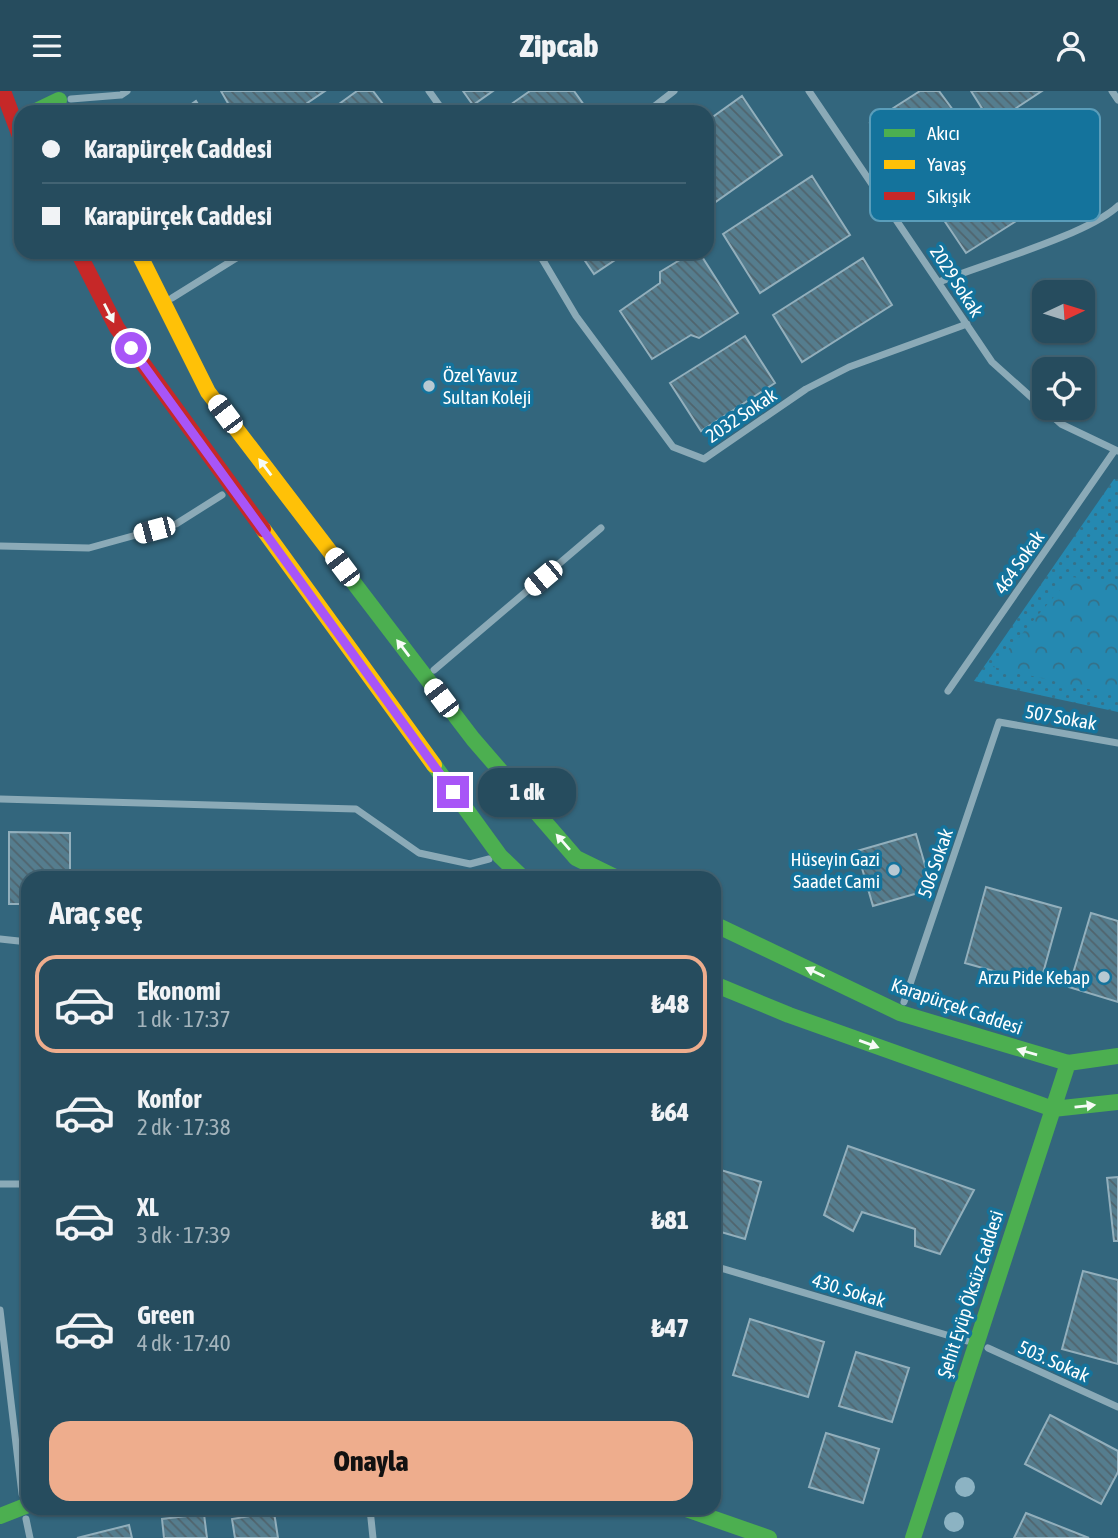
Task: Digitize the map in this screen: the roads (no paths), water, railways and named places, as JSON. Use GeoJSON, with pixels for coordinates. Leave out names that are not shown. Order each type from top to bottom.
{"type":"FeatureCollection","features":[{"type":"Feature","properties":{"kind":"main road"},"geometry":{"type":"LineString","coordinates":[[3,91],[11,122]]}},
{"type":"Feature","properties":{"kind":"main road"},"geometry":{"type":"LineString","coordinates":[[82,259],[117,328],[395,704],[500,856],[516,871]]}},
{"type":"Feature","properties":{"kind":"main road"},"geometry":{"type":"LineString","coordinates":[[142,259],[208,392],[421,681],[576,858],[603,871]]}},
{"type":"Feature","properties":{"kind":"main road","name":"Karapürçek Caddesi"},"geometry":{"type":"LineString","coordinates":[[721,927],[900,1013],[1068,1063],[1118,1056]]}},
{"type":"Feature","properties":{"kind":"main road"},"geometry":{"type":"LineString","coordinates":[[721,987],[789,1015],[1052,1109],[1118,1102]]}},
{"type":"Feature","properties":{"kind":"main road","name":"Şehit Eyüp Öksüz Caddesi"},"geometry":{"type":"LineString","coordinates":[[913,1538],[1068,1063]]}},
{"type":"Feature","properties":{"kind":"main road"},"geometry":{"type":"LineString","coordinates":[[0,1516],[21,1508]]}},
{"type":"Feature","properties":{"kind":"main road"},"geometry":{"type":"LineString","coordinates":[[704,1515],[769,1538]]}},
{"type":"Feature","properties":{"kind":"street"},"geometry":{"type":"LineString","coordinates":[[60,101],[121,95],[127,91]]}},
{"type":"Feature","properties":{"kind":"street"},"geometry":{"type":"LineString","coordinates":[[656,105],[674,91]]}},
{"type":"Feature","properties":{"kind":"street","name":"2029 Sokak"},"geometry":{"type":"LineString","coordinates":[[809,91],[870,181]]}},
{"type":"Feature","properties":{"kind":"street"},"geometry":{"type":"LineString","coordinates":[[1112,91],[1118,100]]}},
{"type":"Feature","properties":{"kind":"street"},"geometry":{"type":"LineString","coordinates":[[1100,218],[1118,206]]}},
{"type":"Feature","properties":{"kind":"street","name":"2029 Sokak"},"geometry":{"type":"LineString","coordinates":[[897,221],[992,362],[1061,424],[1117,451]]}},
{"type":"Feature","properties":{"kind":"street"},"geometry":{"type":"LineString","coordinates":[[939,282],[1057,238],[1093,221]]}},
{"type":"Feature","properties":{"kind":"street"},"geometry":{"type":"LineString","coordinates":[[164,302],[235,259]]}},
{"type":"Feature","properties":{"kind":"street","name":"2032 Sokak"},"geometry":{"type":"LineString","coordinates":[[542,259],[576,316],[673,447],[704,459],[806,389],[849,367],[967,324]]}},
{"type":"Feature","properties":{"kind":"street","name":"464 Sokak"},"geometry":{"type":"LineString","coordinates":[[948,691],[1117,451]]}},
{"type":"Feature","properties":{"kind":"street"},"geometry":{"type":"LineString","coordinates":[[0,546],[89,548],[176,524],[233,488]]}},
{"type":"Feature","properties":{"kind":"street"},"geometry":{"type":"LineString","coordinates":[[421,681],[601,528]]}},
{"type":"Feature","properties":{"kind":"street","name":"507 Sokak"},"geometry":{"type":"LineString","coordinates":[[999,722],[1118,743]]}},
{"type":"Feature","properties":{"kind":"street","name":"506 Sokak"},"geometry":{"type":"LineString","coordinates":[[900,1013],[999,722]]}},
{"type":"Feature","properties":{"kind":"street"},"geometry":{"type":"LineString","coordinates":[[0,799],[356,809],[419,853],[470,864],[500,856]]}},
{"type":"Feature","properties":{"kind":"street"},"geometry":{"type":"LineString","coordinates":[[0,939],[21,941]]}},
{"type":"Feature","properties":{"kind":"street"},"geometry":{"type":"LineString","coordinates":[[0,1184],[21,1184]]}},
{"type":"Feature","properties":{"kind":"street","name":"430. Sokak"},"geometry":{"type":"LineString","coordinates":[[721,1268],[976,1343]]}},
{"type":"Feature","properties":{"kind":"street"},"geometry":{"type":"LineString","coordinates":[[0,1310],[21,1469]]}},
{"type":"Feature","properties":{"kind":"street","name":"503. Sokak"},"geometry":{"type":"LineString","coordinates":[[976,1343],[1118,1407]]}},
{"type":"Feature","properties":{"kind":"street"},"geometry":{"type":"LineString","coordinates":[[27,1515],[30,1538]]}},
{"type":"Feature","properties":{"kind":"street"},"geometry":{"type":"LineString","coordinates":[[371,1515],[373,1538]]}},
{"type":"Feature","properties":{"kind":"place","name":"Özel Yavuz Sultan Koleji"},"geometry":{"type":"Point","coordinates":[429,386]}},
{"type":"Feature","properties":{"kind":"place","name":"Hüseyin Gazi Saadet Cami"},"geometry":{"type":"Point","coordinates":[894,870]}},
{"type":"Feature","properties":{"kind":"place","name":"Arzu Pide Kebap"},"geometry":{"type":"Point","coordinates":[1104,977]}}]}
